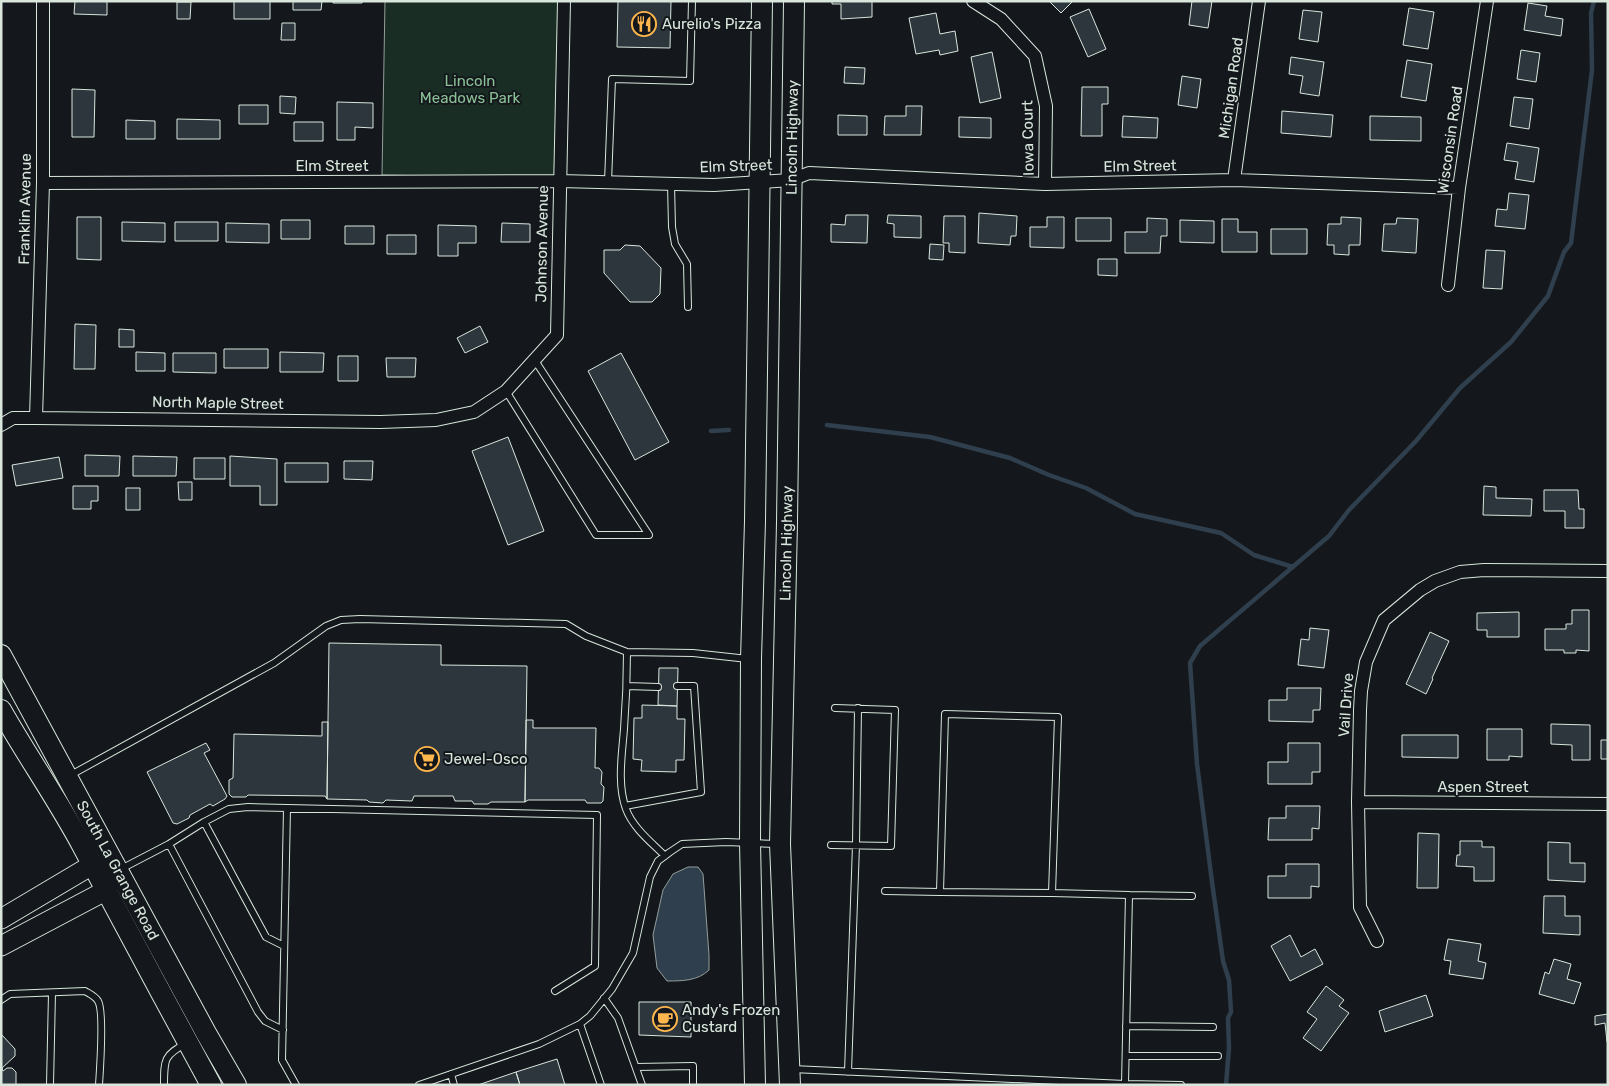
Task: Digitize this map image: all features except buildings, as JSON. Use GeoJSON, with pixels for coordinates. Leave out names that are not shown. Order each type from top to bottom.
{"type":"FeatureCollection","features":[{"type":"Feature","properties":{"kind":"main road"},"geometry":{"type":"LineString","coordinates":[[755,1085],[750,842],[751,659],[755,521],[758,182],[762,1]]}},
{"type":"Feature","properties":{"kind":"main road","name":"Lincoln Highway"},"geometry":{"type":"LineString","coordinates":[[790,1077],[780,844],[787,522],[794,1]]}},
{"type":"Feature","properties":{"kind":"main road","name":"South La Grange Road"},"geometry":{"type":"LineString","coordinates":[[1,655],[236,1085]]}},
{"type":"Feature","properties":{"kind":"main road","name":"South La Grange Road"},"geometry":{"type":"LineString","coordinates":[[1,710],[16,738],[83,847],[210,1085]]}},
{"type":"Feature","properties":{"kind":"street","name":"Franklin Avenue"},"geometry":{"type":"LineString","coordinates":[[36,418],[43,184],[43,1]]}},
{"type":"Feature","properties":{"kind":"street","name":"Johnson Avenue"},"geometry":{"type":"LineString","coordinates":[[436,420],[474,412],[506,391],[557,335],[564,1]]}},
{"type":"Feature","properties":{"kind":"street","name":"Iowa Court"},"geometry":{"type":"LineString","coordinates":[[973,1],[1000,18],[1035,56],[1046,106],[1045,184]]}},
{"type":"Feature","properties":{"kind":"street","name":"Michigan Road"},"geometry":{"type":"LineString","coordinates":[[1234,180],[1260,1]]}},
{"type":"Feature","properties":{"kind":"street","name":"Wisconsin Road"},"geometry":{"type":"LineString","coordinates":[[1448,285],[1459,188],[1487,1]]}},
{"type":"Feature","properties":{"kind":"street","name":"Elm Street"},"geometry":{"type":"LineString","coordinates":[[43,184],[560,181],[714,185],[791,180],[809,173],[1045,184],[1234,180],[1459,188]]}},
{"type":"Feature","properties":{"kind":"street","name":"North Maple Street"},"geometry":{"type":"LineString","coordinates":[[1,425],[13,418],[380,422],[436,420]]}},
{"type":"Feature","properties":{"kind":"street","name":"Vail Drive"},"geometry":{"type":"LineString","coordinates":[[1377,941],[1360,907],[1358,802],[1361,691],[1366,662],[1384,620],[1434,580],[1460,572],[1484,570],[1608,570]]}},
{"type":"Feature","properties":{"kind":"street","name":"Aspen Street"},"geometry":{"type":"LineString","coordinates":[[1358,802],[1608,804]]}},
{"type":"Feature","properties":{"kind":"street"},"geometry":{"type":"LineString","coordinates":[[1,919],[92,865],[118,870],[105,891],[1,946]]}},
{"type":"Feature","properties":{"kind":"lane"},"geometry":{"type":"LineString","coordinates":[[608,182],[612,79],[690,81],[692,1]]}},
{"type":"Feature","properties":{"kind":"lane"},"geometry":{"type":"LineString","coordinates":[[671,184],[672,226],[675,244],[687,264],[688,307]]}},
{"type":"Feature","properties":{"kind":"lane"},"geometry":{"type":"LineString","coordinates":[[506,391],[596,535],[649,535],[534,359]]}},
{"type":"Feature","properties":{"kind":"lane"},"geometry":{"type":"LineString","coordinates":[[67,777],[274,663],[326,626],[341,620],[360,618],[566,624],[586,636],[627,652],[693,653],[751,659]]}},
{"type":"Feature","properties":{"kind":"lane"},"geometry":{"type":"LineString","coordinates":[[627,652],[627,686],[621,775],[625,806],[637,828],[665,856]]}},
{"type":"Feature","properties":{"kind":"lane"},"geometry":{"type":"LineString","coordinates":[[627,686],[658,687]]}},
{"type":"Feature","properties":{"kind":"lane"},"geometry":{"type":"LineString","coordinates":[[625,806],[701,792],[694,686],[677,686]]}},
{"type":"Feature","properties":{"kind":"lane"},"geometry":{"type":"LineString","coordinates":[[831,845],[891,846],[895,710],[835,708]]}},
{"type":"Feature","properties":{"kind":"lane"},"geometry":{"type":"LineString","coordinates":[[848,1072],[856,845],[858,708]]}},
{"type":"Feature","properties":{"kind":"lane"},"geometry":{"type":"LineString","coordinates":[[940,892],[945,714],[1058,717],[1052,893]]}},
{"type":"Feature","properties":{"kind":"lane"},"geometry":{"type":"LineString","coordinates":[[118,870],[169,844],[204,822],[229,810],[248,807],[598,815],[595,966],[555,990]]}},
{"type":"Feature","properties":{"kind":"lane"},"geometry":{"type":"LineString","coordinates":[[287,808],[282,1060],[296,1085]]}},
{"type":"Feature","properties":{"kind":"lane"},"geometry":{"type":"LineString","coordinates":[[204,822],[266,938],[284,946]]}},
{"type":"Feature","properties":{"kind":"lane"},"geometry":{"type":"LineString","coordinates":[[419,1085],[539,1044],[580,1024],[590,1016],[612,989],[633,953],[650,877],[658,861],[682,844],[750,842],[780,844]]}},
{"type":"Feature","properties":{"kind":"lane"},"geometry":{"type":"LineString","coordinates":[[169,844],[258,1012],[265,1021],[283,1030]]}},
{"type":"Feature","properties":{"kind":"lane"},"geometry":{"type":"LineString","coordinates":[[885,891],[1192,896]]}},
{"type":"Feature","properties":{"kind":"lane"},"geometry":{"type":"LineString","coordinates":[[1125,1084],[1129,895]]}},
{"type":"Feature","properties":{"kind":"lane"},"geometry":{"type":"LineString","coordinates":[[2,996],[10,994],[85,991],[99,1002],[101,1018],[99,1085]]}},
{"type":"Feature","properties":{"kind":"lane"},"geometry":{"type":"LineString","coordinates":[[50,1085],[52,993]]}},
{"type":"Feature","properties":{"kind":"lane"},"geometry":{"type":"LineString","coordinates":[[604,998],[618,1018],[642,1085]]}},
{"type":"Feature","properties":{"kind":"lane"},"geometry":{"type":"LineString","coordinates":[[580,1024],[601,1085]]}},
{"type":"Feature","properties":{"kind":"lane"},"geometry":{"type":"LineString","coordinates":[[1126,1026],[1213,1027]]}},
{"type":"Feature","properties":{"kind":"lane"},"geometry":{"type":"LineString","coordinates":[[164,1085],[166,1058],[173,1050],[188,1042]]}},
{"type":"Feature","properties":{"kind":"lane"},"geometry":{"type":"LineString","coordinates":[[1126,1056],[1218,1056]]}},
{"type":"Feature","properties":{"kind":"lane"},"geometry":{"type":"LineString","coordinates":[[636,1068],[693,1066],[693,1085]]}},
{"type":"Feature","properties":{"kind":"lane"},"geometry":{"type":"LineString","coordinates":[[790,1077],[848,1072],[1082,1083],[1181,1085]]}},
{"type":"Feature","properties":{"kind":"lane"},"geometry":{"type":"LineString","coordinates":[[450,1074],[454,1085]]}},
{"type":"Feature","properties":{"kind":"green space","name":"Lincoln Meadows Park"},"geometry":{"type":"Polygon","coordinates":[[[385,1],[559,1],[556,178],[382,175],[385,1]]]}},
{"type":"Feature","properties":{"kind":"water"},"geometry":{"type":"Polygon","coordinates":[[[688,867],[698,867],[703,874],[709,970],[695,978],[667,981],[657,968],[653,935],[663,890],[673,874],[688,867]]]}},
{"type":"Feature","properties":{"kind":"waterway"},"geometry":{"type":"LineString","coordinates":[[1226,1085],[1229,1048],[1228,1018],[1231,1012],[1229,980],[1223,961],[1197,764],[1190,663],[1200,646],[1329,536],[1349,510],[1416,441],[1460,388],[1511,342],[1548,296],[1564,252],[1571,243],[1592,70],[1591,13],[1594,1]]}},
{"type":"Feature","properties":{"kind":"waterway"},"geometry":{"type":"LineString","coordinates":[[827,425],[930,437],[1010,458],[1086,488],[1135,514],[1221,533],[1254,555],[1293,567]]}},
{"type":"Feature","properties":{"kind":"waterway"},"geometry":{"type":"LineString","coordinates":[[711,431],[729,430]]}},
{"type":"Feature","properties":{"kind":"place","name":"Aurelio's Pizza"},"geometry":{"type":"Point","coordinates":[644,24]}},
{"type":"Feature","properties":{"kind":"place","name":"Jewel-Osco"},"geometry":{"type":"Point","coordinates":[427,759]}},
{"type":"Feature","properties":{"kind":"place","name":"Andy's Frozen Custard"},"geometry":{"type":"Point","coordinates":[665,1019]}}]}
